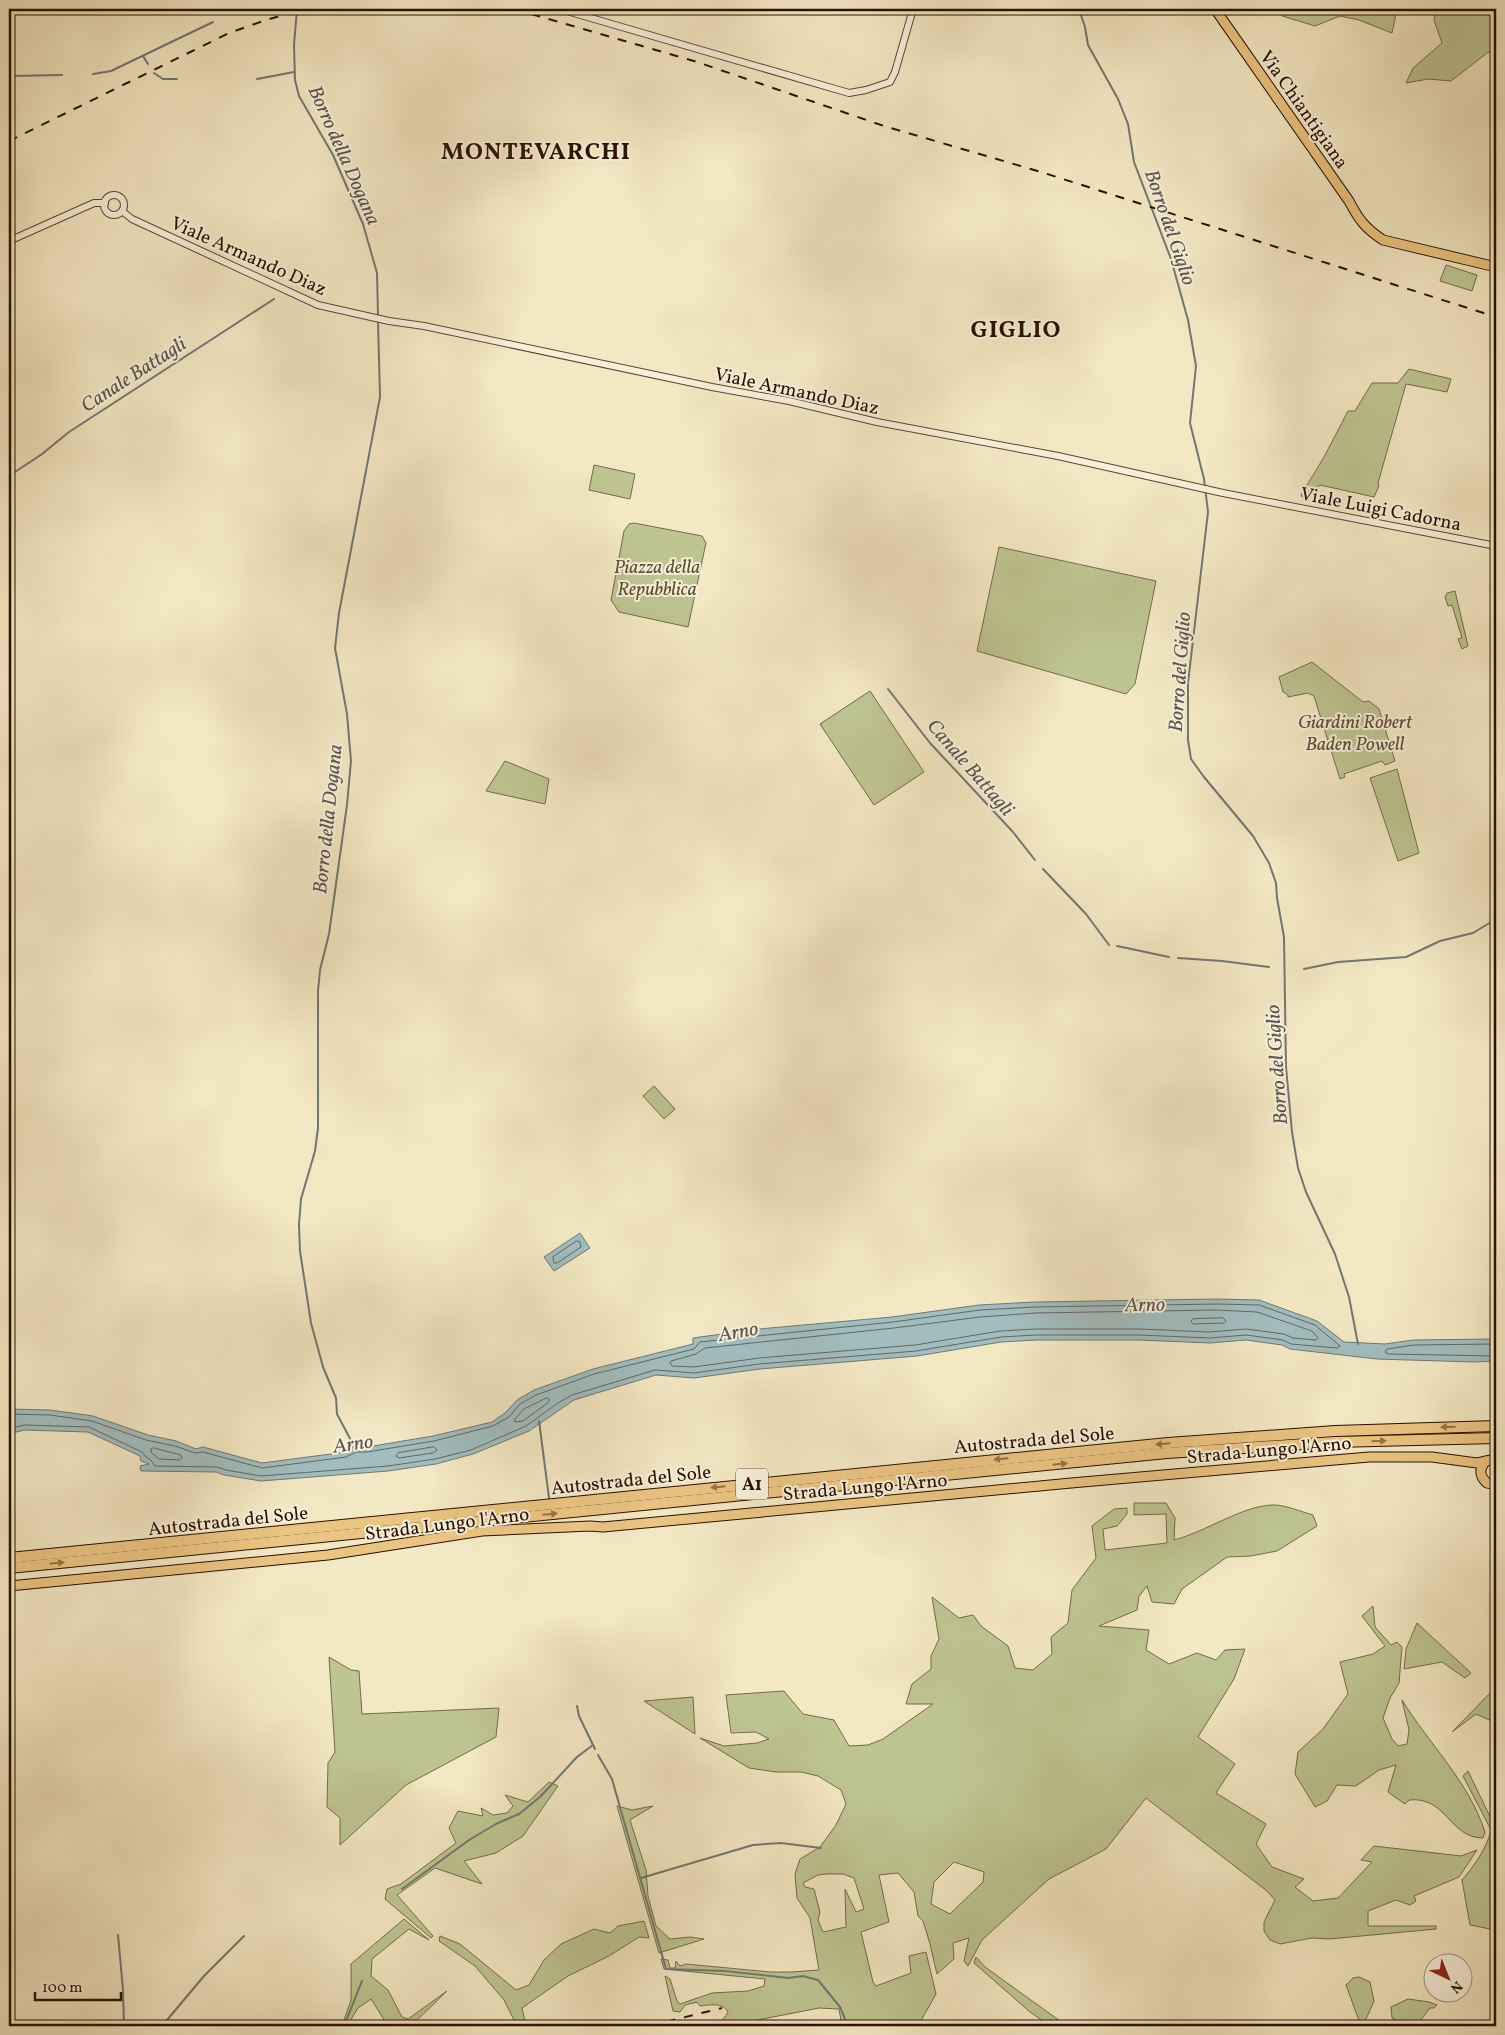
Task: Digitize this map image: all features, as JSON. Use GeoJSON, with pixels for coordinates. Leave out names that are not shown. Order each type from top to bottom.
{"type":"FeatureCollection","features":[{"type":"Feature","properties":{"kind":"highway","name":"Autostrada del Sole"},"geometry":{"type":"LineString","coordinates":[[9,1558],[1187,1442],[1335,1431],[1496,1426]]}},
{"type":"Feature","properties":{"kind":"highway","name":"Autostrada del Sole"},"geometry":{"type":"LineString","coordinates":[[9,1568],[1167,1454],[1335,1442],[1496,1438]]}},
{"type":"Feature","properties":{"kind":"main road","name":"Via Chiantigiana"},"geometry":{"type":"LineString","coordinates":[[1215,9],[1349,201],[1358,220],[1367,229],[1383,240],[1496,268]]}},
{"type":"Feature","properties":{"kind":"main road","name":"Strada Lungo l'Arno"},"geometry":{"type":"LineString","coordinates":[[9,1586],[328,1555],[482,1531],[603,1527],[1369,1457],[1432,1457],[1477,1463],[1496,1459]]}},
{"type":"Feature","properties":{"kind":"main road","name":"Strada Lungo l'Arno"},"geometry":{"type":"LineString","coordinates":[[1458,1460],[1476,1470],[1486,1484],[1495,1486]]}},
{"type":"Feature","properties":{"kind":"main road"},"geometry":{"type":"LineString","coordinates":[[1482,1477],[1481,1468],[1486,1461]]}},
{"type":"Feature","properties":{"kind":"street"},"geometry":{"type":"LineString","coordinates":[[560,9],[849,93],[866,90],[890,82],[913,9]]}},
{"type":"Feature","properties":{"kind":"street"},"geometry":{"type":"LineString","coordinates":[[9,240],[42,228],[94,203],[104,203],[111,195],[117,195],[123,201],[122,211],[112,214],[107,211],[104,203]]}},
{"type":"Feature","properties":{"kind":"street","name":"Viale Armando Diaz"},"geometry":{"type":"LineString","coordinates":[[122,211],[132,219],[318,305],[367,317],[424,326],[788,401],[877,422],[1058,456],[1213,490]]}},
{"type":"Feature","properties":{"kind":"street","name":"Viale Luigi Cadorna"},"geometry":{"type":"LineString","coordinates":[[1213,490],[1496,546]]}},
{"type":"Feature","properties":{"kind":"green space"},"geometry":{"type":"Polygon","coordinates":[[[1276,9],[1397,9],[1392,33],[1359,20],[1340,16],[1315,26],[1282,16],[1276,9]]]}},
{"type":"Feature","properties":{"kind":"green space"},"geometry":{"type":"Polygon","coordinates":[[[1436,9],[1496,9],[1496,49],[1487,53],[1451,81],[1428,79],[1406,83],[1413,68],[1442,43],[1434,20],[1436,9]]]}},
{"type":"Feature","properties":{"kind":"green space"},"geometry":{"type":"Polygon","coordinates":[[[1446,265],[1477,275],[1472,291],[1440,281],[1446,265]]]}},
{"type":"Feature","properties":{"kind":"green space"},"geometry":{"type":"Polygon","coordinates":[[[1409,369],[1451,379],[1447,392],[1406,384],[1378,483],[1379,486],[1374,497],[1320,485],[1302,497],[1301,495],[1324,457],[1348,411],[1355,411],[1372,383],[1398,383],[1409,369]]]}},
{"type":"Feature","properties":{"kind":"green space"},"geometry":{"type":"Polygon","coordinates":[[[594,465],[635,474],[630,499],[589,490],[594,465]]]}},
{"type":"Feature","properties":{"kind":"green space","name":"Piazza della Repubblica"},"geometry":{"type":"Polygon","coordinates":[[[634,523],[702,536],[706,543],[688,627],[619,612],[611,600],[624,531],[629,524],[634,523]]]}},
{"type":"Feature","properties":{"kind":"green space"},"geometry":{"type":"Polygon","coordinates":[[[999,547],[1156,581],[1135,684],[1126,694],[977,651],[999,547]]]}},
{"type":"Feature","properties":{"kind":"green space"},"geometry":{"type":"Polygon","coordinates":[[[1455,591],[1468,646],[1462,649],[1458,639],[1462,638],[1452,605],[1448,606],[1445,597],[1447,593],[1455,591]]]}},
{"type":"Feature","properties":{"kind":"green space","name":"Giardini Robert Baden Powell"},"geometry":{"type":"Polygon","coordinates":[[[1312,662],[1363,702],[1369,701],[1379,709],[1395,761],[1385,765],[1382,761],[1344,774],[1345,777],[1340,779],[1314,696],[1308,693],[1288,697],[1283,692],[1279,677],[1312,662]]]}},
{"type":"Feature","properties":{"kind":"green space"},"geometry":{"type":"Polygon","coordinates":[[[870,691],[924,772],[874,805],[820,724],[870,691]]]}},
{"type":"Feature","properties":{"kind":"green space"},"geometry":{"type":"Polygon","coordinates":[[[505,761],[549,779],[545,804],[486,791],[505,761]]]}},
{"type":"Feature","properties":{"kind":"green space"},"geometry":{"type":"Polygon","coordinates":[[[1397,769],[1419,853],[1398,861],[1370,778],[1397,769]]]}},
{"type":"Feature","properties":{"kind":"green space"},"geometry":{"type":"Polygon","coordinates":[[[654,1086],[675,1109],[664,1119],[643,1096],[654,1086]]]}},
{"type":"Feature","properties":{"kind":"green space"},"geometry":{"type":"Polygon","coordinates":[[[1134,1503],[1166,1503],[1175,1518],[1174,1540],[1260,1506],[1282,1506],[1313,1515],[1317,1526],[1277,1551],[1251,1556],[1227,1557],[1182,1589],[1174,1604],[1152,1602],[1147,1586],[1139,1596],[1137,1610],[1099,1626],[1149,1630],[1146,1650],[1169,1664],[1197,1653],[1216,1660],[1225,1650],[1245,1649],[1234,1679],[1198,1737],[1235,1764],[1216,1793],[1266,1824],[1256,1844],[1272,1867],[1304,1879],[1295,1887],[1313,1901],[1338,1898],[1372,1862],[1361,1860],[1374,1846],[1461,1856],[1477,1850],[1459,1877],[1414,1896],[1416,1901],[1410,1905],[1396,1900],[1368,1911],[1368,1926],[1436,1926],[1436,1929],[1329,1939],[1312,1938],[1280,1944],[1270,1940],[1264,1931],[1264,1922],[1275,1900],[1267,1891],[1146,1798],[1106,1849],[1049,1879],[982,1940],[968,1966],[964,1961],[969,1938],[953,1943],[954,1959],[937,1974],[923,1921],[918,1916],[914,1892],[898,1873],[879,1875],[889,1922],[861,1932],[873,1982],[876,1986],[911,1973],[909,1956],[926,1952],[936,1994],[918,2026],[842,2026],[839,2009],[819,2008],[727,2026],[701,2026],[720,2021],[728,2012],[720,2005],[700,2006],[697,2002],[685,2005],[680,2012],[673,2011],[665,1976],[670,1979],[677,2001],[680,2004],[712,1993],[748,1991],[764,1986],[765,1979],[664,1969],[661,1959],[668,1960],[670,1968],[675,1968],[676,1961],[680,1966],[686,1964],[770,1972],[819,1970],[810,1918],[797,1898],[795,1874],[800,1859],[820,1847],[836,1825],[846,1804],[841,1790],[818,1776],[801,1772],[776,1772],[749,1768],[700,1738],[724,1746],[757,1743],[769,1739],[756,1732],[731,1733],[726,1695],[784,1691],[803,1714],[834,1720],[849,1746],[868,1745],[883,1739],[933,1704],[906,1704],[912,1684],[931,1669],[931,1656],[939,1639],[932,1597],[959,1618],[973,1615],[981,1626],[1008,1646],[1015,1668],[1033,1670],[1052,1654],[1051,1637],[1068,1623],[1072,1590],[1096,1558],[1092,1526],[1114,1509],[1127,1508],[1127,1514],[1117,1526],[1103,1529],[1105,1550],[1167,1543],[1166,1514],[1134,1515],[1134,1503]],[[954,1862],[934,1882],[931,1904],[950,1914],[983,1882],[984,1872],[954,1862]],[[843,1874],[818,1875],[803,1883],[805,1887],[814,1889],[820,1912],[818,1920],[823,1932],[846,1927],[845,1889],[856,1912],[864,1909],[854,1878],[843,1874]]]}},
{"type":"Feature","properties":{"kind":"green space"},"geometry":{"type":"Polygon","coordinates":[[[1373,1606],[1375,1627],[1391,1645],[1397,1642],[1402,1647],[1399,1683],[1390,1698],[1383,1718],[1392,1739],[1398,1746],[1407,1744],[1409,1730],[1402,1700],[1469,1796],[1485,1832],[1483,1838],[1462,1832],[1432,1804],[1422,1800],[1409,1800],[1405,1804],[1388,1792],[1396,1765],[1379,1770],[1356,1786],[1337,1785],[1327,1801],[1315,1807],[1295,1774],[1298,1752],[1323,1729],[1348,1694],[1340,1662],[1373,1654],[1385,1646],[1362,1616],[1373,1606]]]}},
{"type":"Feature","properties":{"kind":"green space"},"geometry":{"type":"Polygon","coordinates":[[[1417,1623],[1471,1673],[1465,1678],[1442,1662],[1404,1669],[1406,1649],[1417,1623]]]}},
{"type":"Feature","properties":{"kind":"green space"},"geometry":{"type":"Polygon","coordinates":[[[329,1657],[351,1670],[359,1671],[362,1714],[499,1708],[496,1737],[406,1785],[340,1845],[340,1818],[327,1807],[328,1763],[335,1752],[329,1657]]]}},
{"type":"Feature","properties":{"kind":"green space"},"geometry":{"type":"Polygon","coordinates":[[[1496,1687],[1496,1723],[1476,1714],[1452,1732],[1496,1687]]]}},
{"type":"Feature","properties":{"kind":"green space"},"geometry":{"type":"Polygon","coordinates":[[[693,1697],[695,1734],[644,1701],[693,1697]]]}},
{"type":"Feature","properties":{"kind":"green space"},"geometry":{"type":"Polygon","coordinates":[[[1468,1771],[1495,1827],[1496,1825],[1496,1909],[1493,1916],[1496,1919],[1496,1940],[1490,1929],[1470,1925],[1462,1880],[1480,1856],[1491,1830],[1463,1776],[1468,1771]]]}},
{"type":"Feature","properties":{"kind":"green space"},"geometry":{"type":"Polygon","coordinates":[[[549,1782],[558,1786],[523,1836],[496,1853],[464,1861],[482,1884],[435,1868],[397,1895],[433,1936],[431,1938],[385,1899],[387,1889],[401,1884],[456,1843],[449,1828],[458,1811],[483,1816],[481,1808],[493,1815],[507,1813],[513,1806],[505,1795],[528,1802],[549,1782]]]}},
{"type":"Feature","properties":{"kind":"green space"},"geometry":{"type":"Polygon","coordinates":[[[617,1806],[632,1810],[653,1806],[630,1820],[646,1870],[648,1896],[656,1926],[670,1939],[690,1937],[704,1939],[659,1953],[617,1806]]]}},
{"type":"Feature","properties":{"kind":"green space"},"geometry":{"type":"Polygon","coordinates":[[[404,1919],[429,1940],[409,1929],[372,1959],[371,1976],[388,1990],[402,2017],[408,2019],[447,1991],[411,2026],[388,2026],[371,1999],[358,2008],[347,2026],[342,2026],[351,2000],[351,1964],[404,1919]]]}},
{"type":"Feature","properties":{"kind":"green space"},"geometry":{"type":"Polygon","coordinates":[[[644,1921],[649,1938],[639,1937],[609,1956],[568,1976],[522,2008],[526,2026],[517,2026],[504,2000],[475,1966],[439,1941],[440,1936],[460,1944],[516,1990],[529,1985],[544,1960],[561,1944],[594,1929],[610,1933],[618,1926],[644,1921]]]}},
{"type":"Feature","properties":{"kind":"green space"},"geometry":{"type":"Polygon","coordinates":[[[976,1957],[985,1967],[1067,2026],[1050,2026],[1030,2012],[974,1963],[976,1957]]]}},
{"type":"Feature","properties":{"kind":"green space"},"geometry":{"type":"Polygon","coordinates":[[[1359,1977],[1370,1982],[1374,2001],[1363,2026],[1361,2026],[1346,1985],[1353,1978],[1359,1977]]]}},
{"type":"Feature","properties":{"kind":"green space"},"geometry":{"type":"Polygon","coordinates":[[[1408,1999],[1437,2005],[1434,2008],[1430,2008],[1416,2026],[1408,2026],[1392,2018],[1391,2007],[1408,1999]]]}},
{"type":"Feature","properties":{"kind":"water"},"geometry":{"type":"Polygon","coordinates":[[[580,1233],[590,1248],[554,1271],[544,1257],[580,1233]]]}},
{"type":"Feature","properties":{"kind":"water","name":"Arno"},"geometry":{"type":"Polygon","coordinates":[[[1259,1300],[1317,1321],[1344,1342],[1385,1344],[1413,1340],[1496,1339],[1496,1361],[1377,1359],[1290,1349],[1282,1345],[1246,1340],[1210,1343],[1139,1340],[1037,1340],[1001,1342],[917,1356],[760,1369],[694,1378],[656,1375],[574,1400],[529,1431],[473,1454],[436,1464],[388,1471],[261,1481],[216,1472],[141,1471],[140,1466],[149,1464],[141,1461],[140,1456],[88,1432],[24,1430],[9,1434],[9,1409],[50,1410],[93,1416],[148,1435],[176,1441],[196,1449],[203,1447],[262,1463],[346,1452],[354,1446],[367,1447],[433,1436],[492,1422],[505,1413],[517,1400],[534,1390],[593,1369],[693,1344],[693,1338],[759,1329],[892,1317],[979,1305],[1035,1302],[1259,1300]]]}},
{"type":"Feature","properties":{"kind":"waterway","name":"Borro della Dogana"},"geometry":{"type":"LineString","coordinates":[[297,9],[294,45],[295,80],[299,96],[333,155],[363,224],[377,273],[378,316]]}},
{"type":"Feature","properties":{"kind":"waterway","name":"Borro del Giglio"},"geometry":{"type":"LineString","coordinates":[[1079,9],[1088,45],[1118,99],[1128,124],[1134,162],[1171,259],[1188,320],[1196,366],[1190,423],[1204,479],[1208,512],[1188,683],[1188,740],[1191,759],[1253,836],[1269,863],[1276,883],[1284,937],[1286,1067],[1292,1132],[1298,1168],[1306,1192],[1335,1254],[1349,1297],[1358,1344]]}},
{"type":"Feature","properties":{"kind":"waterway"},"geometry":{"type":"LineString","coordinates":[[93,74],[111,71],[213,22]]}},
{"type":"Feature","properties":{"kind":"waterway"},"geometry":{"type":"LineString","coordinates":[[143,56],[148,64]]}},
{"type":"Feature","properties":{"kind":"waterway"},"geometry":{"type":"LineString","coordinates":[[257,79],[294,72]]}},
{"type":"Feature","properties":{"kind":"waterway"},"geometry":{"type":"LineString","coordinates":[[154,73],[163,79],[177,79]]}},
{"type":"Feature","properties":{"kind":"waterway"},"geometry":{"type":"LineString","coordinates":[[9,76],[62,75]]}},
{"type":"Feature","properties":{"kind":"waterway","name":"Canale Battagli"},"geometry":{"type":"LineString","coordinates":[[9,476],[42,454],[69,432],[274,299]]}},
{"type":"Feature","properties":{"kind":"waterway","name":"Borro della Dogana"},"geometry":{"type":"LineString","coordinates":[[355,1448],[337,1414],[336,1398],[323,1367],[311,1323],[300,1251],[299,1224],[301,1199],[315,1151],[318,1128],[318,991],[320,970],[329,934],[347,805],[351,761],[347,714],[335,648],[339,613],[380,397],[378,321]]}},
{"type":"Feature","properties":{"kind":"waterway","name":"Canale Battagli"},"geometry":{"type":"LineString","coordinates":[[888,689],[930,743],[1013,832],[1035,860]]}},
{"type":"Feature","properties":{"kind":"waterway","name":"Canale Battagli"},"geometry":{"type":"LineString","coordinates":[[1043,869],[1086,914],[1109,945]]}},
{"type":"Feature","properties":{"kind":"waterway","name":"Canale Battagli"},"geometry":{"type":"LineString","coordinates":[[1304,969],[1338,962],[1406,957],[1440,941],[1473,933],[1496,919]]}},
{"type":"Feature","properties":{"kind":"waterway","name":"Canale Battagli"},"geometry":{"type":"LineString","coordinates":[[1117,946],[1169,957]]}},
{"type":"Feature","properties":{"kind":"waterway","name":"Canale Battagli"},"geometry":{"type":"LineString","coordinates":[[1178,958],[1269,967]]}},
{"type":"Feature","properties":{"kind":"waterway"},"geometry":{"type":"LineString","coordinates":[[539,1421],[549,1498]]}},
{"type":"Feature","properties":{"kind":"waterway"},"geometry":{"type":"LineString","coordinates":[[577,1706],[579,1716],[595,1749]]}},
{"type":"Feature","properties":{"kind":"waterway"},"geometry":{"type":"LineString","coordinates":[[402,1889],[469,1840],[496,1824],[519,1814],[540,1797],[577,1757],[593,1745]]}},
{"type":"Feature","properties":{"kind":"waterway"},"geometry":{"type":"LineString","coordinates":[[598,1755],[612,1779],[666,1969],[725,1971],[788,1978],[803,1976],[818,1980],[840,2007],[848,2026]]}},
{"type":"Feature","properties":{"kind":"waterway"},"geometry":{"type":"LineString","coordinates":[[641,1878],[753,1845],[781,1843],[821,1848]]}},
{"type":"Feature","properties":{"kind":"waterway"},"geometry":{"type":"LineString","coordinates":[[118,1935],[124,2026]]}},
{"type":"Feature","properties":{"kind":"waterway"},"geometry":{"type":"LineString","coordinates":[[162,2026],[204,1976],[244,1936]]}},
{"type":"Feature","properties":{"kind":"waterway"},"geometry":{"type":"LineString","coordinates":[[344,2026],[362,1981]]}},
{"type":"Feature","properties":{"kind":"waterway"},"geometry":{"type":"LineString","coordinates":[[9,2013],[10,2026]]}},
{"type":"Feature","properties":{"kind":"railway"},"geometry":{"type":"LineString","coordinates":[[9,141],[229,33],[304,9]]}},
{"type":"Feature","properties":{"kind":"railway"},"geometry":{"type":"LineString","coordinates":[[514,9],[697,62],[884,126],[1041,172],[1496,317]]}},
{"type":"Feature","properties":{"kind":"railway"},"geometry":{"type":"LineString","coordinates":[[649,2026],[722,2008]]}},
{"type":"Feature","properties":{"kind":"district","name":"MONTEVARCHI"},"geometry":{"type":"Point","coordinates":[536,151]}},
{"type":"Feature","properties":{"kind":"district","name":"GIGLIO"},"geometry":{"type":"Point","coordinates":[1016,329]}}]}
